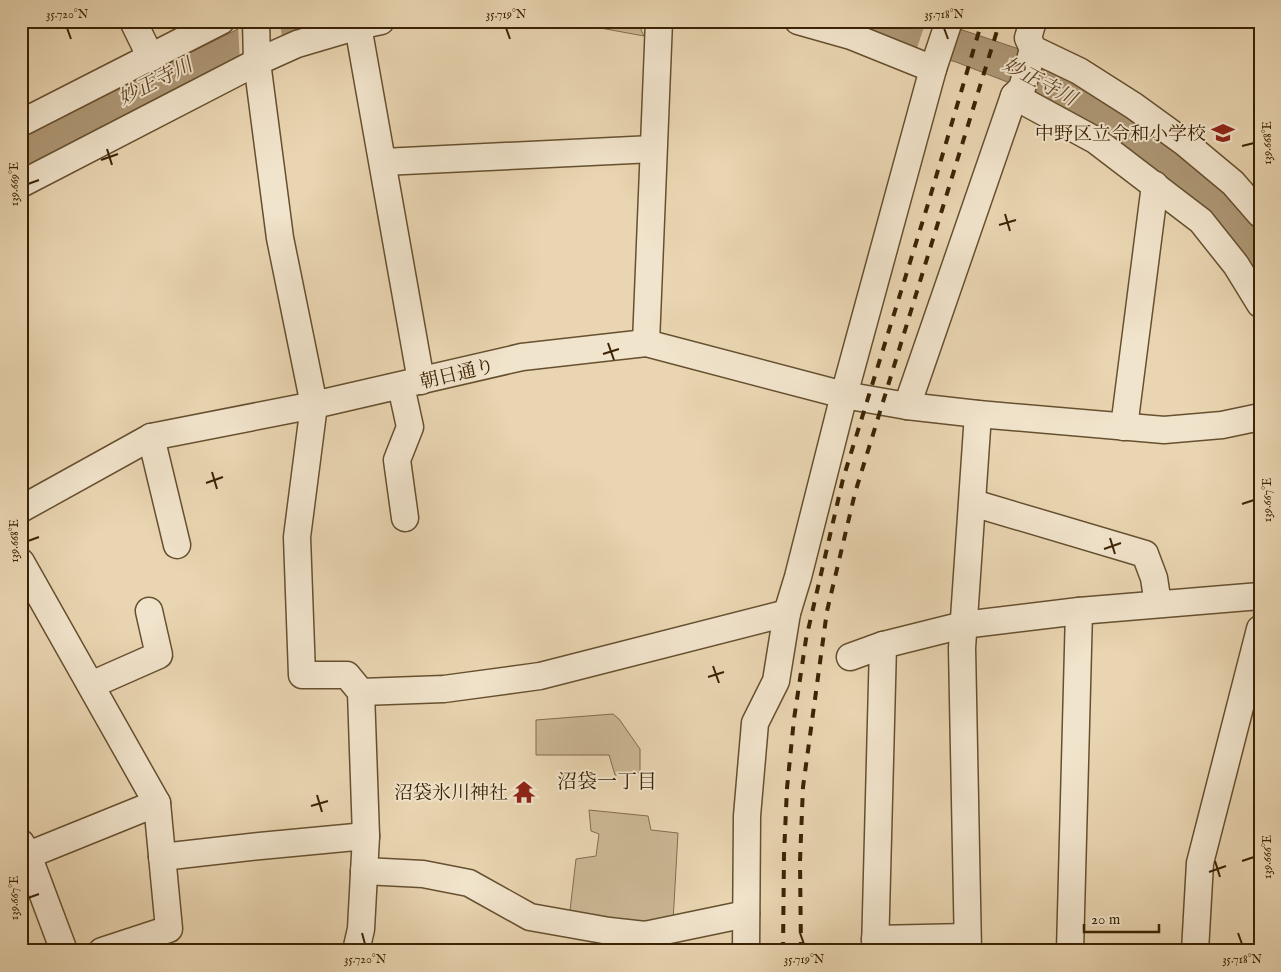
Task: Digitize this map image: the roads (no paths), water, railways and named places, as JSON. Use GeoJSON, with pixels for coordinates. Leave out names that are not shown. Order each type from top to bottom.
{"type":"FeatureCollection","features":[{"type":"Feature","properties":{"kind":"street"},"geometry":{"type":"LineString","coordinates":[[133,21],[151,58]]}},
{"type":"Feature","properties":{"kind":"street"},"geometry":{"type":"LineString","coordinates":[[21,122],[222,21]]}},
{"type":"Feature","properties":{"kind":"street"},"geometry":{"type":"LineString","coordinates":[[256,21],[258,59],[280,238],[314,405],[297,537],[302,675],[347,676],[361,692],[366,836],[361,929],[356,951]]}},
{"type":"Feature","properties":{"kind":"street"},"geometry":{"type":"LineString","coordinates":[[646,343],[659,21]]}},
{"type":"Feature","properties":{"kind":"street"},"geometry":{"type":"LineString","coordinates":[[798,21],[935,63]]}},
{"type":"Feature","properties":{"kind":"street"},"geometry":{"type":"LineString","coordinates":[[907,406],[1032,52],[1028,38],[1033,21]]}},
{"type":"Feature","properties":{"kind":"street"},"geometry":{"type":"LineString","coordinates":[[746,951],[746,816],[755,723],[776,681],[787,613],[798,577],[844,395],[935,63],[948,23]]}},
{"type":"Feature","properties":{"kind":"street"},"geometry":{"type":"LineString","coordinates":[[21,184],[258,59],[297,44],[370,24],[383,162],[411,383],[410,427],[397,460],[405,518]]}},
{"type":"Feature","properties":{"kind":"street"},"geometry":{"type":"LineString","coordinates":[[1032,52],[1078,71],[1134,106],[1185,143],[1234,183],[1260,214]]}},
{"type":"Feature","properties":{"kind":"street"},"geometry":{"type":"LineString","coordinates":[[1018,92],[1095,140],[1201,221],[1236,265],[1260,304]]}},
{"type":"Feature","properties":{"kind":"street"},"geometry":{"type":"LineString","coordinates":[[383,162],[653,149]]}},
{"type":"Feature","properties":{"kind":"street"},"geometry":{"type":"LineString","coordinates":[[1124,427],[1155,185]]}},
{"type":"Feature","properties":{"kind":"street","name":"朝日通り"},"geometry":{"type":"LineString","coordinates":[[24,500],[151,437],[314,405],[522,358],[646,343],[844,395],[907,406],[1164,430],[1222,426],[1260,417]]}},
{"type":"Feature","properties":{"kind":"street"},"geometry":{"type":"LineString","coordinates":[[883,645],[875,945],[968,944],[963,625],[978,414]]}},
{"type":"Feature","properties":{"kind":"street"},"geometry":{"type":"LineString","coordinates":[[151,437],[177,545]]}},
{"type":"Feature","properties":{"kind":"street"},"geometry":{"type":"LineString","coordinates":[[973,502],[1145,554],[1154,578],[1158,604]]}},
{"type":"Feature","properties":{"kind":"street"},"geometry":{"type":"LineString","coordinates":[[25,577],[91,685],[157,803],[169,929],[102,951]]}},
{"type":"Feature","properties":{"kind":"street"},"geometry":{"type":"LineString","coordinates":[[850,657],[883,645],[963,625],[1079,611],[1260,596]]}},
{"type":"Feature","properties":{"kind":"street"},"geometry":{"type":"LineString","coordinates":[[91,685],[159,655],[149,611]]}},
{"type":"Feature","properties":{"kind":"street"},"geometry":{"type":"LineString","coordinates":[[1070,951],[1079,611]]}},
{"type":"Feature","properties":{"kind":"street"},"geometry":{"type":"LineString","coordinates":[[361,692],[444,689],[540,676],[787,613]]}},
{"type":"Feature","properties":{"kind":"street"},"geometry":{"type":"LineString","coordinates":[[1195,951],[1200,862],[1260,629]]}},
{"type":"Feature","properties":{"kind":"street"},"geometry":{"type":"LineString","coordinates":[[64,951],[23,852],[157,803]]}},
{"type":"Feature","properties":{"kind":"street"},"geometry":{"type":"LineString","coordinates":[[162,857],[366,836]]}},
{"type":"Feature","properties":{"kind":"street"},"geometry":{"type":"LineString","coordinates":[[364,871],[423,874],[469,883],[530,917],[609,931],[645,935],[746,914]]}},
{"type":"Feature","properties":{"kind":"water","name":"妙正寺川"},"geometry":{"type":"Polygon","coordinates":[[[254,21],[350,21],[21,172],[21,137],[254,21]]]}},
{"type":"Feature","properties":{"kind":"water","name":"妙正寺川"},"geometry":{"type":"Polygon","coordinates":[[[834,21],[936,21],[1016,48],[1045,62],[1153,130],[1241,205],[1260,229],[1260,287],[1081,120],[1038,94],[956,62],[916,51],[834,21]]]}},
{"type":"Feature","properties":{"kind":"railway"},"geometry":{"type":"LineString","coordinates":[[783,951],[787,788],[794,719],[806,639],[843,479],[982,21]]}},
{"type":"Feature","properties":{"kind":"railway"},"geometry":{"type":"LineString","coordinates":[[801,951],[800,861],[803,787],[827,611],[855,493],[1000,21]]}},
{"type":"Feature","properties":{"kind":"place","name":"中野区立令和小学校"},"geometry":{"type":"Point","coordinates":[1223,133]}},
{"type":"Feature","properties":{"kind":"place","name":"沼袋氷川神社"},"geometry":{"type":"Point","coordinates":[524,792]}},
{"type":"Feature","properties":{"kind":"district","name":"沼袋一丁目"},"geometry":{"type":"Point","coordinates":[607,781]}}]}
